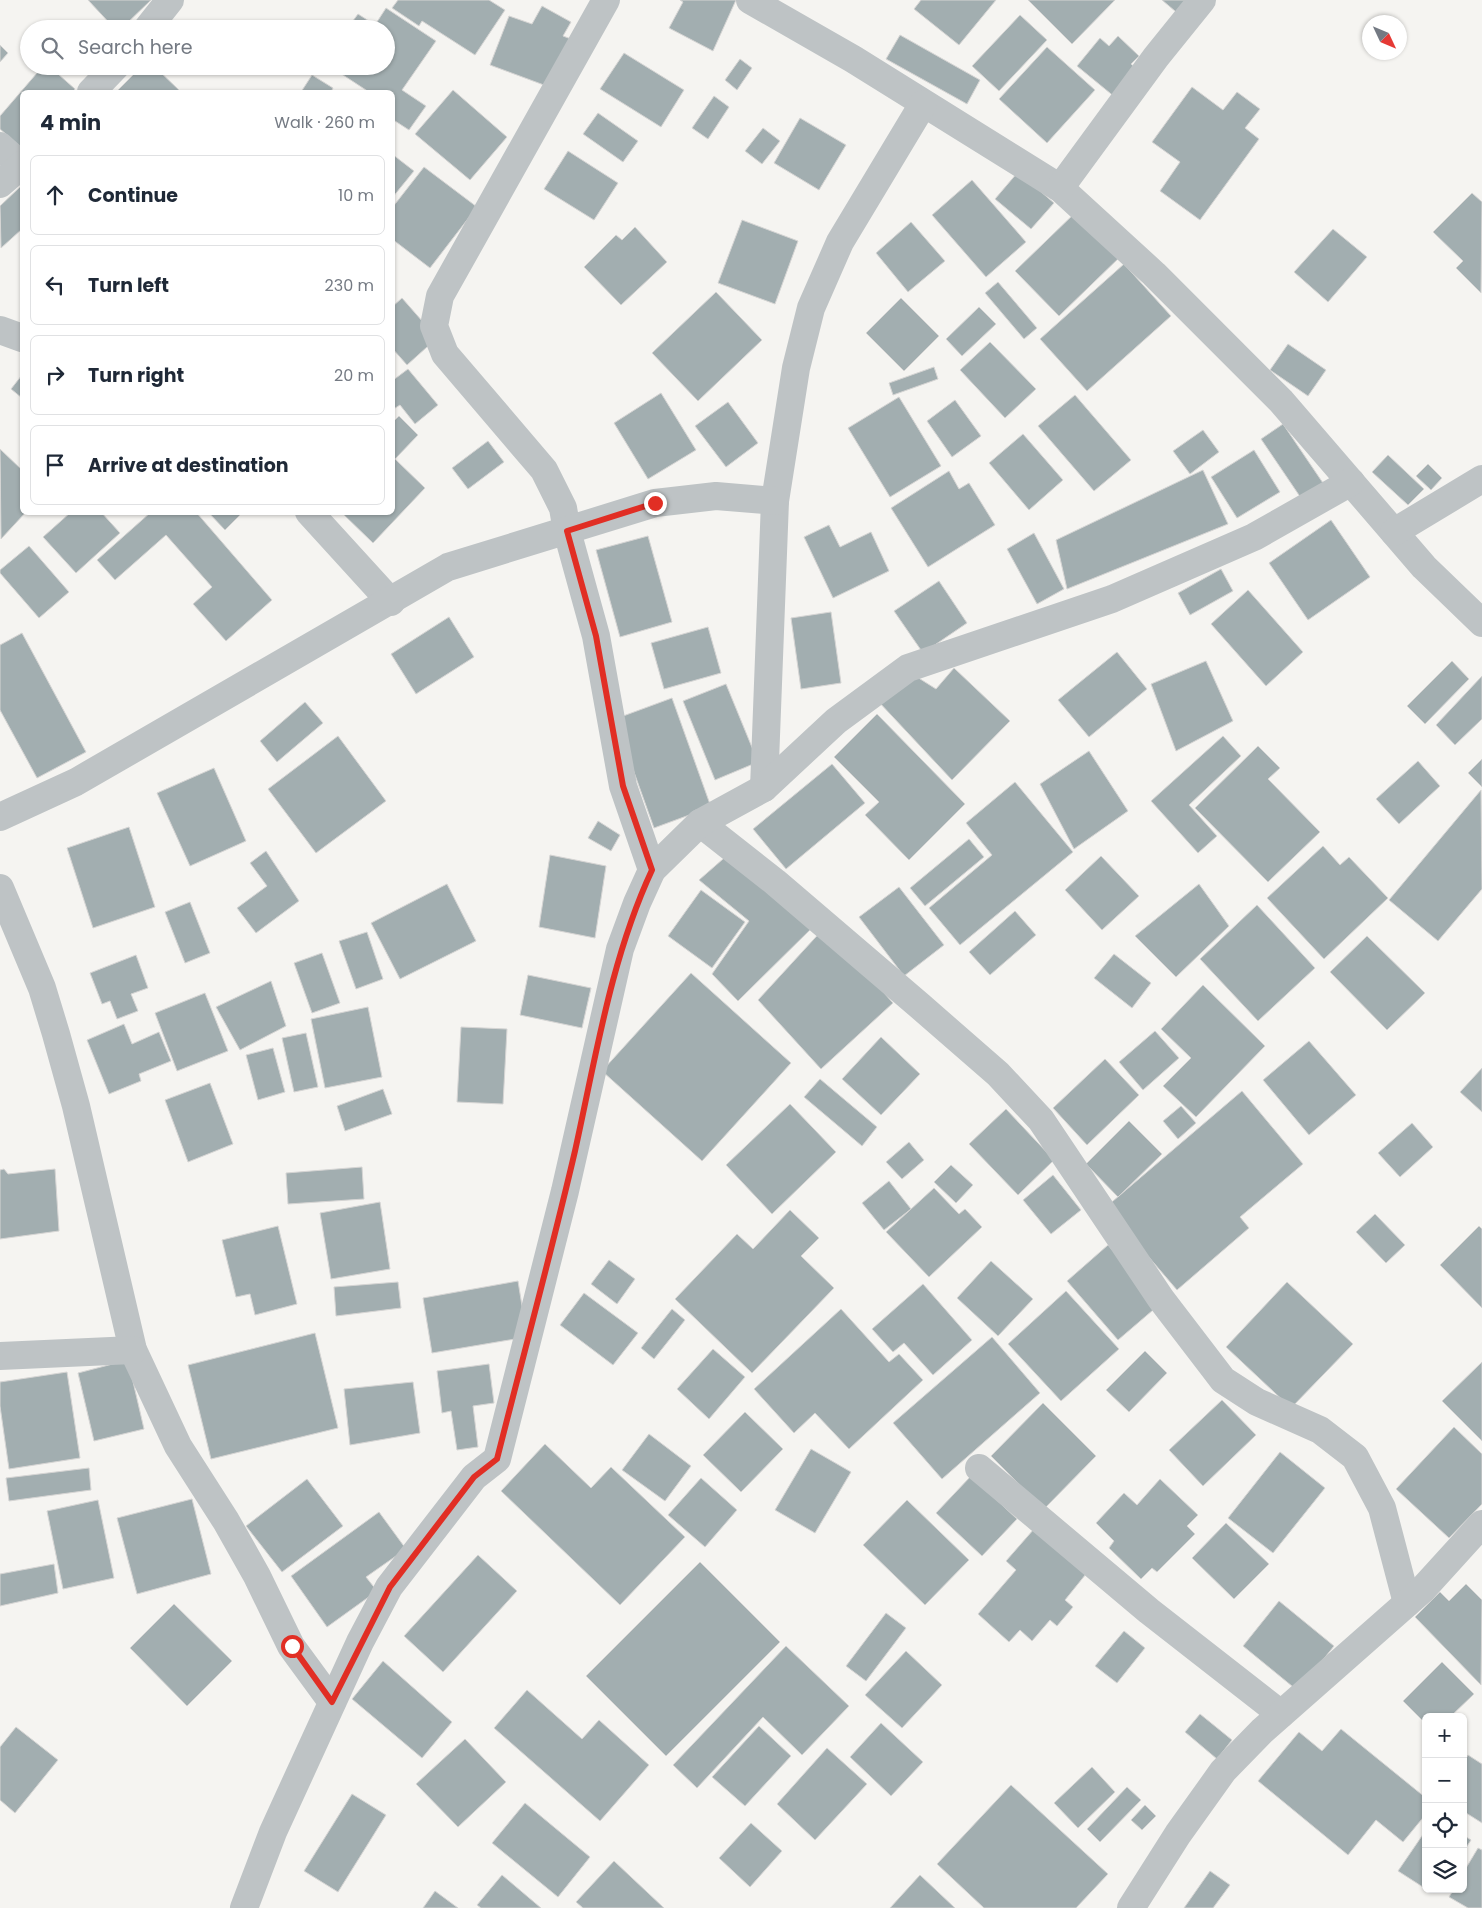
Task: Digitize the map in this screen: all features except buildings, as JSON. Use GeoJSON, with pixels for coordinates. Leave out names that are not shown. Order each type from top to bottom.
{"type":"FeatureCollection","features":[{"type":"Feature","properties":{"kind":"street"},"geometry":{"type":"LineString","coordinates":[[154,20],[170,0]]}},
{"type":"Feature","properties":{"kind":"street"},"geometry":{"type":"LineString","coordinates":[[606,0],[440,296],[434,326],[445,354],[544,470],[563,508],[567,531],[596,636],[623,786],[652,870]]}},
{"type":"Feature","properties":{"kind":"street"},"geometry":{"type":"LineString","coordinates":[[750,0],[1032,169],[1060,188],[1154,274],[1281,401],[1424,566],[1482,623]]}},
{"type":"Feature","properties":{"kind":"street"},"geometry":{"type":"LineString","coordinates":[[1060,188],[1156,57],[1202,0]]}},
{"type":"Feature","properties":{"kind":"street"},"geometry":{"type":"LineString","coordinates":[[94,90],[108,75]]}},
{"type":"Feature","properties":{"kind":"street"},"geometry":{"type":"LineString","coordinates":[[764,788],[775,501],[796,368],[811,308],[840,242],[923,104]]}},
{"type":"Feature","properties":{"kind":"street"},"geometry":{"type":"LineString","coordinates":[[0,146],[20,163]]}},
{"type":"Feature","properties":{"kind":"street"},"geometry":{"type":"LineString","coordinates":[[0,184],[20,167]]}},
{"type":"Feature","properties":{"kind":"street"},"geometry":{"type":"LineString","coordinates":[[0,330],[20,337]]}},
{"type":"Feature","properties":{"kind":"street"},"geometry":{"type":"LineString","coordinates":[[1394,532],[1482,479]]}},
{"type":"Feature","properties":{"kind":"street"},"geometry":{"type":"LineString","coordinates":[[244,1908],[273,1832],[332,1702],[390,1587],[474,1477],[497,1459],[565,1191],[620,949],[637,903],[652,870],[700,823],[764,788],[836,722],[908,668],[1112,599],[1254,536],[1351,482]]}},
{"type":"Feature","properties":{"kind":"street"},"geometry":{"type":"LineString","coordinates":[[0,817],[76,782],[448,567],[655,503],[716,496],[775,501]]}},
{"type":"Feature","properties":{"kind":"street"},"geometry":{"type":"LineString","coordinates":[[312,515],[390,602]]}},
{"type":"Feature","properties":{"kind":"street"},"geometry":{"type":"LineString","coordinates":[[700,823],[775,882],[998,1074],[1041,1120],[1161,1298],[1223,1380],[1257,1402],[1320,1430],[1355,1457],[1382,1508],[1407,1603]]}},
{"type":"Feature","properties":{"kind":"street"},"geometry":{"type":"LineString","coordinates":[[0,888],[42,988],[56,1034],[76,1106],[133,1350],[178,1446],[257,1576],[292,1646],[332,1702]]}},
{"type":"Feature","properties":{"kind":"street"},"geometry":{"type":"LineString","coordinates":[[0,1356],[133,1350]]}},
{"type":"Feature","properties":{"kind":"street"},"geometry":{"type":"LineString","coordinates":[[980,1468],[1149,1612],[1281,1714]]}},
{"type":"Feature","properties":{"kind":"street"},"geometry":{"type":"LineString","coordinates":[[1131,1908],[1178,1834],[1223,1771],[1281,1714],[1422,1590],[1482,1524]]}},
{"type":"Feature","properties":{"kind":"route"},"geometry":{"type":"LineString","coordinates":[[292,1646],[332,1702],[360,1642],[390,1587],[474,1477],[497,1459],[565,1191],[620,949],[637,903],[652,870],[623,786],[596,636],[567,531],[655,503]]}}]}
